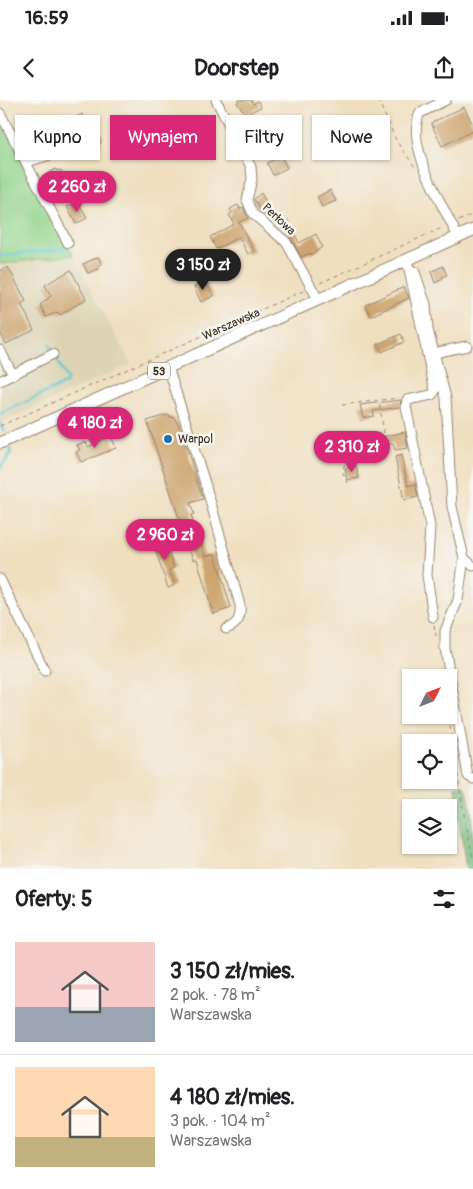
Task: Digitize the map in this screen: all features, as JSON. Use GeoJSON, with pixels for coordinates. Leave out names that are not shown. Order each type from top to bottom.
{"type":"FeatureCollection","features":[{"type":"Feature","properties":{"kind":"main road","name":"Warszawska"},"geometry":{"type":"LineString","coordinates":[[0,443],[318,299],[408,264],[473,230]]}},
{"type":"Feature","properties":{"kind":"street","name":"Perłowa"},"geometry":{"type":"LineString","coordinates":[[216,100],[251,167],[252,179],[247,200],[253,214],[286,242],[318,299]]}},
{"type":"Feature","properties":{"kind":"street"},"geometry":{"type":"LineString","coordinates":[[446,100],[420,113],[416,129],[420,153],[458,237]]}},
{"type":"Feature","properties":{"kind":"street"},"geometry":{"type":"LineString","coordinates":[[0,113],[68,243]]}},
{"type":"Feature","properties":{"kind":"street"},"geometry":{"type":"LineString","coordinates":[[26,162],[33,160]]}},
{"type":"Feature","properties":{"kind":"street"},"geometry":{"type":"LineString","coordinates":[[408,264],[415,272],[426,305],[434,353],[446,398],[452,507],[464,558],[458,600],[445,631],[445,648],[468,776],[473,779]]}},
{"type":"Feature","properties":{"kind":"street"},"geometry":{"type":"LineString","coordinates":[[408,264],[435,391],[432,395],[407,400],[407,412],[430,526],[427,575],[433,617]]}},
{"type":"Feature","properties":{"kind":"street"},"geometry":{"type":"LineString","coordinates":[[434,353],[467,346]]}},
{"type":"Feature","properties":{"kind":"street"},"geometry":{"type":"LineString","coordinates":[[0,350],[13,374]]}},
{"type":"Feature","properties":{"kind":"street"},"geometry":{"type":"LineString","coordinates":[[0,381],[52,354]]}},
{"type":"Feature","properties":{"kind":"street"},"geometry":{"type":"LineString","coordinates":[[168,367],[206,483],[240,605],[241,616],[236,623],[226,628]]}},
{"type":"Feature","properties":{"kind":"street"},"geometry":{"type":"LineString","coordinates":[[464,558],[473,566]]}},
{"type":"Feature","properties":{"kind":"street"},"geometry":{"type":"LineString","coordinates":[[0,579],[45,671]]}},
{"type":"Feature","properties":{"kind":"path"},"geometry":{"type":"LineString","coordinates":[[378,100],[397,142],[407,158],[419,171]]}},
{"type":"Feature","properties":{"kind":"path"},"geometry":{"type":"LineString","coordinates":[[0,426],[145,362]]}},
{"type":"Feature","properties":{"kind":"path"},"geometry":{"type":"LineString","coordinates":[[342,405],[407,400]]}},
{"type":"Feature","properties":{"kind":"path"},"geometry":{"type":"LineString","coordinates":[[348,483],[342,473],[346,462],[353,457],[383,451],[386,446],[379,401]]}},
{"type":"Feature","properties":{"kind":"path"},"geometry":{"type":"LineString","coordinates":[[449,724],[473,858]]}},
{"type":"Feature","properties":{"kind":"shaded area"},"geometry":{"type":"Polygon","coordinates":[[[73,255],[131,364],[0,423],[0,264],[73,255]]]}},
{"type":"Feature","properties":{"kind":"green space"},"geometry":{"type":"Polygon","coordinates":[[[0,118],[15,146],[15,160],[22,160],[73,255],[0,264],[0,118]]]}},
{"type":"Feature","properties":{"kind":"green space"},"geometry":{"type":"Polygon","coordinates":[[[465,786],[470,803],[473,869],[466,869],[457,805],[457,787],[465,786]]]}},
{"type":"Feature","properties":{"kind":"building"},"geometry":{"type":"Polygon","coordinates":[[[239,100],[251,100],[253,104],[258,101],[261,107],[246,114],[237,103],[239,100]]]}},
{"type":"Feature","properties":{"kind":"building"},"geometry":{"type":"Polygon","coordinates":[[[464,107],[473,125],[473,131],[442,146],[431,123],[464,107]]]}},
{"type":"Feature","properties":{"kind":"building"},"geometry":{"type":"Polygon","coordinates":[[[273,160],[283,160],[287,168],[273,175],[267,163],[273,160]]]}},
{"type":"Feature","properties":{"kind":"building"},"geometry":{"type":"Polygon","coordinates":[[[56,169],[57,171],[61,170],[69,187],[56,193],[48,173],[56,169]]]}},
{"type":"Feature","properties":{"kind":"building"},"geometry":{"type":"Polygon","coordinates":[[[330,190],[336,201],[322,207],[317,197],[330,190]]]}},
{"type":"Feature","properties":{"kind":"building"},"geometry":{"type":"Polygon","coordinates":[[[261,193],[270,210],[262,214],[254,199],[261,193]]]}},
{"type":"Feature","properties":{"kind":"building"},"geometry":{"type":"Polygon","coordinates":[[[78,202],[87,218],[76,224],[67,207],[78,202]]]}},
{"type":"Feature","properties":{"kind":"building"},"geometry":{"type":"Polygon","coordinates":[[[238,205],[240,209],[243,207],[248,218],[239,222],[254,251],[248,254],[239,237],[216,249],[210,237],[234,224],[229,215],[232,213],[230,209],[238,205]]]}},
{"type":"Feature","properties":{"kind":"building"},"geometry":{"type":"Polygon","coordinates":[[[288,220],[299,243],[316,234],[322,247],[311,255],[310,253],[301,257],[282,223],[288,220]]]}},
{"type":"Feature","properties":{"kind":"building"},"geometry":{"type":"Polygon","coordinates":[[[98,257],[102,264],[98,266],[99,269],[88,273],[83,264],[98,257]]]}},
{"type":"Feature","properties":{"kind":"building"},"geometry":{"type":"Polygon","coordinates":[[[443,266],[447,275],[435,283],[431,272],[443,266]]]}},
{"type":"Feature","properties":{"kind":"building"},"geometry":{"type":"Polygon","coordinates":[[[8,267],[26,301],[21,304],[34,330],[6,344],[0,332],[0,271],[8,267]]]}},
{"type":"Feature","properties":{"kind":"building"},"geometry":{"type":"Polygon","coordinates":[[[71,270],[86,299],[60,315],[58,312],[46,317],[40,305],[51,296],[45,285],[71,270]]]}},
{"type":"Feature","properties":{"kind":"building"},"geometry":{"type":"Polygon","coordinates":[[[204,280],[214,296],[201,302],[194,287],[204,280]]]}},
{"type":"Feature","properties":{"kind":"building"},"geometry":{"type":"Polygon","coordinates":[[[404,287],[409,298],[371,316],[365,305],[404,287]]]}},
{"type":"Feature","properties":{"kind":"building"},"geometry":{"type":"Polygon","coordinates":[[[401,334],[404,342],[382,352],[378,344],[401,334]]]}},
{"type":"Feature","properties":{"kind":"building"},"geometry":{"type":"Polygon","coordinates":[[[401,400],[400,407],[373,411],[374,416],[363,418],[360,405],[401,400]]]}},
{"type":"Feature","properties":{"kind":"building"},"geometry":{"type":"Polygon","coordinates":[[[166,415],[174,418],[179,425],[203,499],[190,503],[194,514],[191,515],[205,556],[215,554],[231,608],[213,614],[197,559],[193,560],[147,421],[166,415]]]}},
{"type":"Feature","properties":{"kind":"building"},"geometry":{"type":"Polygon","coordinates":[[[405,432],[408,448],[395,450],[393,443],[372,447],[372,434],[380,433],[381,437],[405,432]]]}},
{"type":"Feature","properties":{"kind":"building"},"geometry":{"type":"Polygon","coordinates":[[[111,436],[116,448],[81,462],[76,452],[80,450],[77,445],[86,442],[88,447],[111,436]]]}},
{"type":"Feature","properties":{"kind":"building"},"geometry":{"type":"Polygon","coordinates":[[[401,455],[408,486],[415,484],[418,497],[404,500],[395,457],[401,455]]]}},
{"type":"Feature","properties":{"kind":"building"},"geometry":{"type":"Polygon","coordinates":[[[356,466],[359,478],[347,480],[345,468],[356,466]]]}},
{"type":"Feature","properties":{"kind":"building"},"geometry":{"type":"Polygon","coordinates":[[[164,539],[174,568],[169,570],[175,585],[168,588],[153,543],[164,539]]]}},
{"type":"Feature","properties":{"kind":"waterway"},"geometry":{"type":"LineString","coordinates":[[0,256],[64,249]]}},
{"type":"Feature","properties":{"kind":"waterway"},"geometry":{"type":"LineString","coordinates":[[0,414],[66,383],[67,379],[49,344]]}},
{"type":"Feature","properties":{"kind":"waterway"},"geometry":{"type":"LineString","coordinates":[[0,423],[4,431]]}},
{"type":"Feature","properties":{"kind":"waterway"},"geometry":{"type":"LineString","coordinates":[[0,468],[11,453],[10,447]]}},
{"type":"Feature","properties":{"kind":"place","name":"Warpol"},"geometry":{"type":"Point","coordinates":[168,439]}}]}
